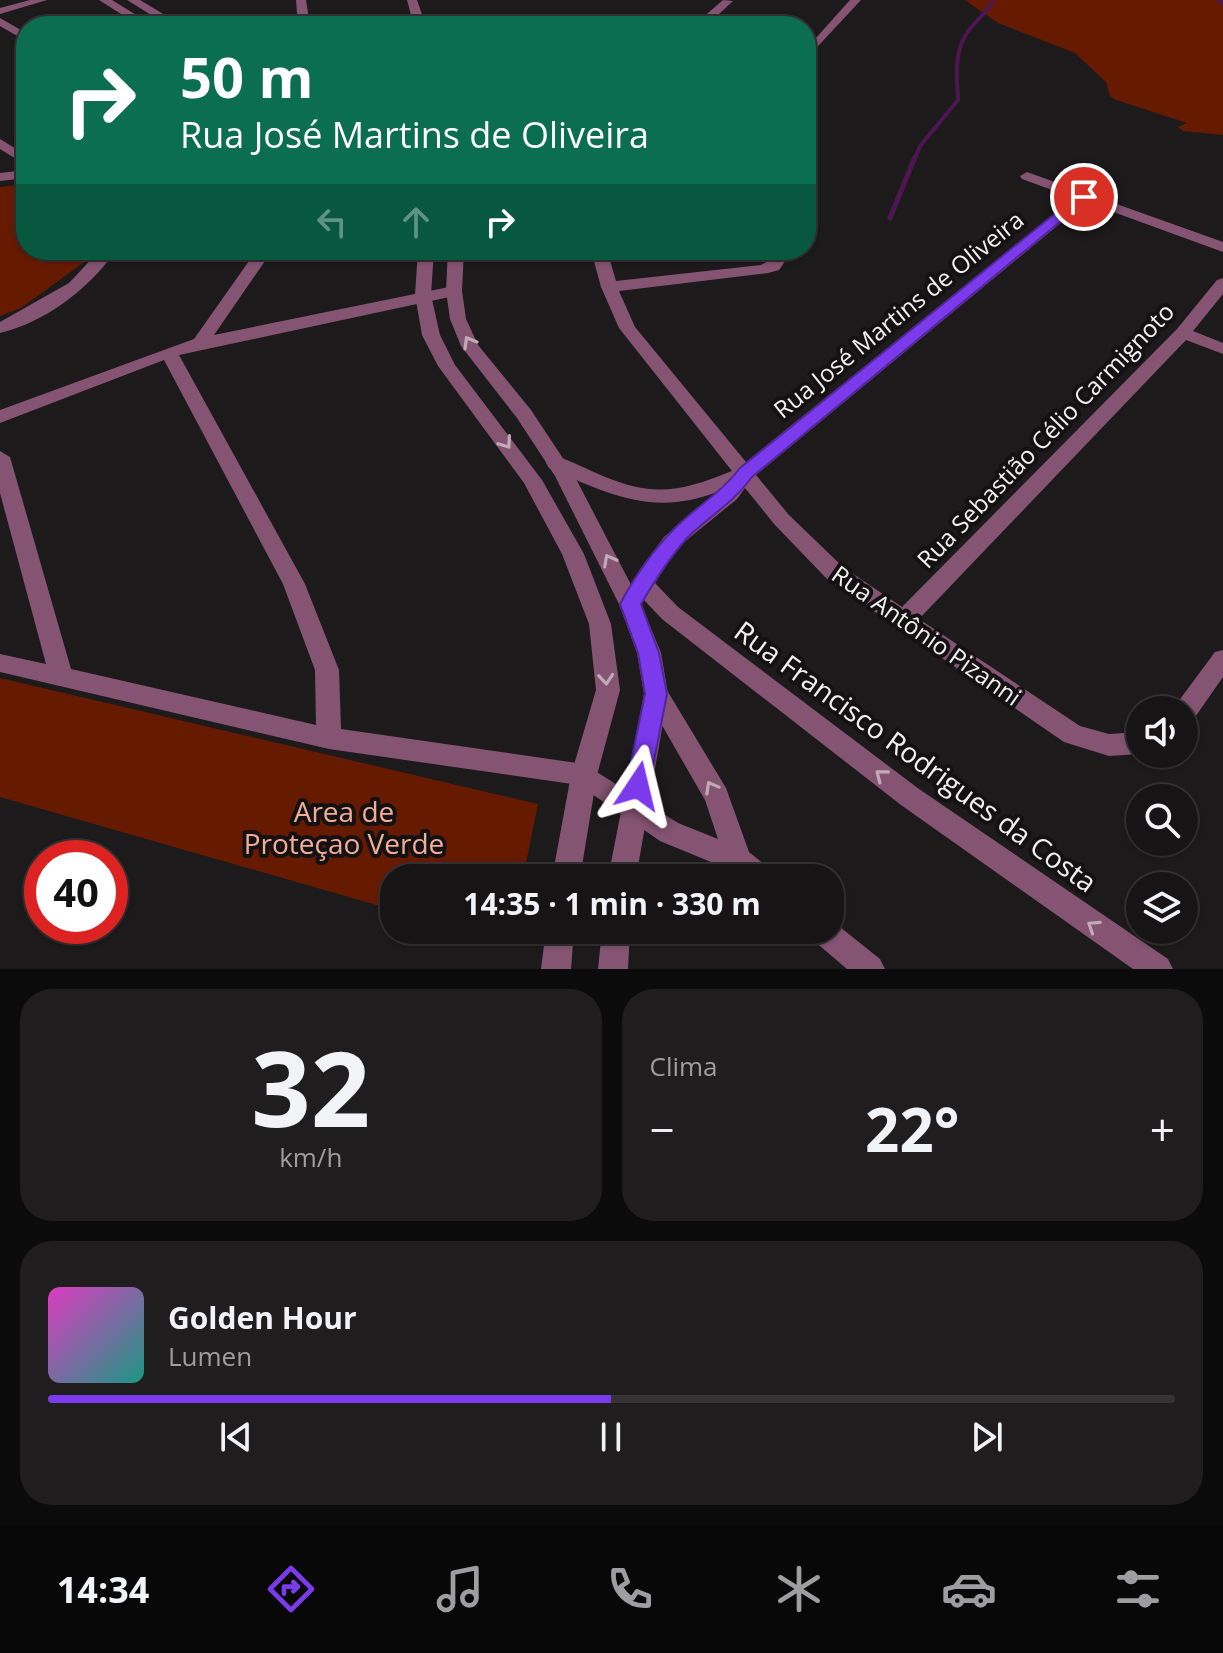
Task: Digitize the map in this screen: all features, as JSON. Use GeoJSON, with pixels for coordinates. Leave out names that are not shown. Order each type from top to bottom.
{"type":"FeatureCollection","features":[{"type":"Feature","properties":{"kind":"street"},"geometry":{"type":"LineString","coordinates":[[0,3],[13,0]]}},
{"type":"Feature","properties":{"kind":"street"},"geometry":{"type":"LineString","coordinates":[[0,11],[42,0]]}},
{"type":"Feature","properties":{"kind":"street"},"geometry":{"type":"LineString","coordinates":[[104,0],[131,16]]}},
{"type":"Feature","properties":{"kind":"street"},"geometry":{"type":"LineString","coordinates":[[132,0],[160,16]]}},
{"type":"Feature","properties":{"kind":"street"},"geometry":{"type":"LineString","coordinates":[[816,45],[856,0]]}},
{"type":"Feature","properties":{"kind":"street"},"geometry":{"type":"LineString","coordinates":[[711,16],[728,1]]}},
{"type":"Feature","properties":{"kind":"street"},"geometry":{"type":"LineString","coordinates":[[1027,176],[1223,247]]}},
{"type":"Feature","properties":{"kind":"street","name":"Rua José Martins de Oliveira"},"geometry":{"type":"LineString","coordinates":[[637,594],[671,542],[730,494],[746,473],[1084,197]]}},
{"type":"Feature","properties":{"kind":"street"},"geometry":{"type":"LineString","coordinates":[[0,328],[29,315],[78,283],[102,260]]}},
{"type":"Feature","properties":{"kind":"street"},"geometry":{"type":"LineString","coordinates":[[200,343],[257,260]]}},
{"type":"Feature","properties":{"kind":"street"},"geometry":{"type":"LineString","coordinates":[[425,260],[423,295],[431,335],[447,366],[532,480],[573,554],[600,624],[608,690],[584,775],[568,864]]}},
{"type":"Feature","properties":{"kind":"street"},"geometry":{"type":"LineString","coordinates":[[456,260],[454,291],[458,319],[470,346],[524,414],[637,594],[656,694],[624,864]]}},
{"type":"Feature","properties":{"kind":"street","name":"Rua Antônio Pizanni"},"geometry":{"type":"LineString","coordinates":[[602,260],[609,287],[627,328],[782,520],[835,573],[1073,735],[1109,745],[1126,744]]}},
{"type":"Feature","properties":{"kind":"street"},"geometry":{"type":"LineString","coordinates":[[609,287],[762,270],[773,267],[778,260]]}},
{"type":"Feature","properties":{"kind":"street","name":"Rua Sebastião Célio Carmignoto"},"geometry":{"type":"LineString","coordinates":[[903,621],[1183,333],[1223,283]]}},
{"type":"Feature","properties":{"kind":"street"},"geometry":{"type":"LineString","coordinates":[[0,417],[200,343],[454,291]]}},
{"type":"Feature","properties":{"kind":"street"},"geometry":{"type":"LineString","coordinates":[[1183,333],[1223,349]]}},
{"type":"Feature","properties":{"kind":"street"},"geometry":{"type":"LineString","coordinates":[[169,352],[294,584],[327,670],[329,738]]}},
{"type":"Feature","properties":{"kind":"street"},"geometry":{"type":"LineString","coordinates":[[0,457],[61,677]]}},
{"type":"Feature","properties":{"kind":"street","name":"Rua José Martins de Oliveira"},"geometry":{"type":"LineString","coordinates":[[556,463],[610,486],[650,497],[688,495],[746,473]]}},
{"type":"Feature","properties":{"kind":"street","name":"Rua Francisco Rodrigues da Costa"},"geometry":{"type":"LineString","coordinates":[[637,594],[670,613],[910,797],[1158,969]]}},
{"type":"Feature","properties":{"kind":"street"},"geometry":{"type":"LineString","coordinates":[[1196,696],[1223,659]]}},
{"type":"Feature","properties":{"kind":"street"},"geometry":{"type":"LineString","coordinates":[[0,663],[329,738],[584,775],[633,811],[692,843],[743,864]]}},
{"type":"Feature","properties":{"kind":"street"},"geometry":{"type":"LineString","coordinates":[[656,694],[717,796],[738,860]]}},
{"type":"Feature","properties":{"kind":"street"},"geometry":{"type":"LineString","coordinates":[[556,969],[559,944]]}},
{"type":"Feature","properties":{"kind":"street"},"geometry":{"type":"LineString","coordinates":[[613,969],[615,944]]}},
{"type":"Feature","properties":{"kind":"street"},"geometry":{"type":"LineString","coordinates":[[840,944],[870,969]]}},
{"type":"Feature","properties":{"kind":"green space"},"geometry":{"type":"Polygon","coordinates":[[[965,0],[1223,0],[1223,135],[1183,131],[1178,127],[1187,123],[1116,100],[1110,96],[1106,82],[1075,53],[998,23],[965,0]]]}},
{"type":"Feature","properties":{"kind":"green space"},"geometry":{"type":"Polygon","coordinates":[[[16,185],[16,260],[87,260],[21,308],[0,316],[0,187],[16,185]]]}},
{"type":"Feature","properties":{"kind":"green space","name":"Area de Proteçao Verde"},"geometry":{"type":"Polygon","coordinates":[[[0,678],[538,804],[526,864],[380,864],[380,906],[0,797],[0,678]]]}},
{"type":"Feature","properties":{"kind":"waterway"},"geometry":{"type":"LineString","coordinates":[[915,159],[920,146],[958,100],[959,51],[968,31],[993,0]]}},
{"type":"Feature","properties":{"kind":"waterway"},"geometry":{"type":"LineString","coordinates":[[1219,0],[1223,4]]}},
{"type":"Feature","properties":{"kind":"waterway"},"geometry":{"type":"LineString","coordinates":[[890,218],[915,157]]}},
{"type":"Feature","properties":{"kind":"route"},"geometry":{"type":"LineString","coordinates":[[638,786],[656,694],[649,653],[630,604],[657,560],[696,519],[730,494],[746,473],[1084,197]]}}]}
